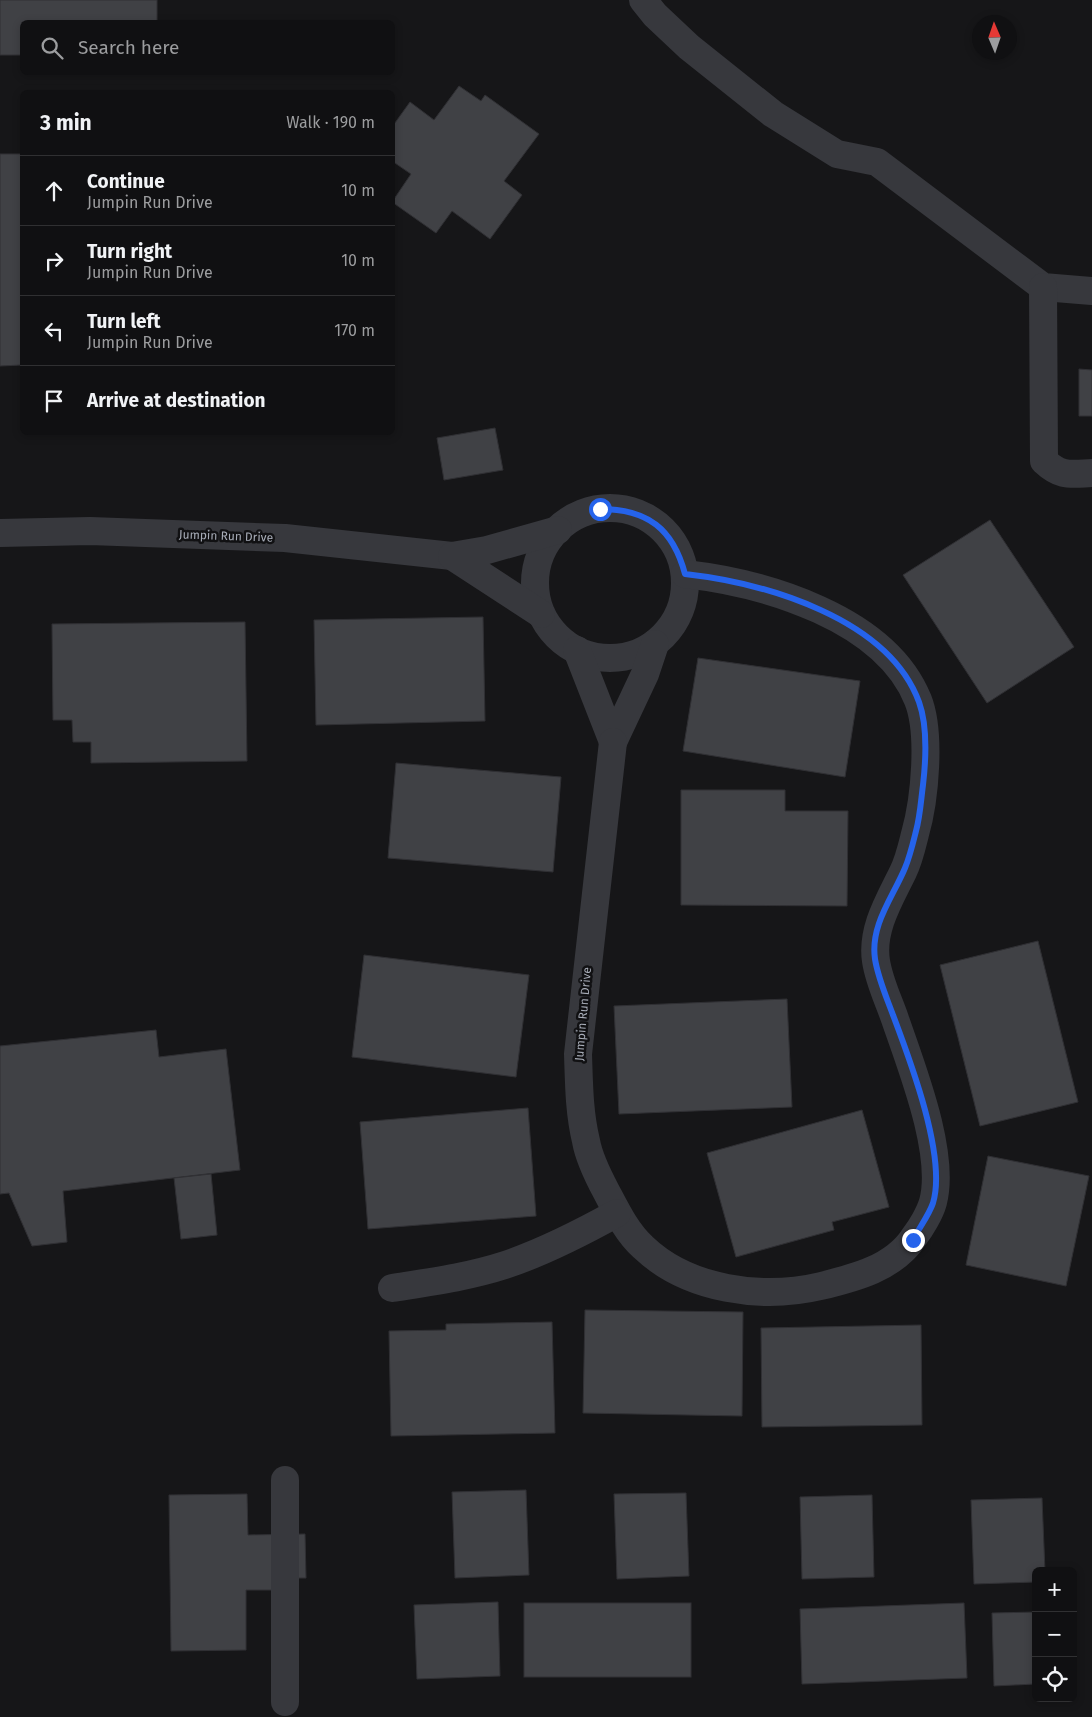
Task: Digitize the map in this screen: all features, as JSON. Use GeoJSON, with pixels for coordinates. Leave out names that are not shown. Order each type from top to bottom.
{"type":"FeatureCollection","features":[{"type":"Feature","properties":{"kind":"street"},"geometry":{"type":"LineString","coordinates":[[643,0],[689,47],[774,114],[837,154],[877,162],[1043,287],[1092,290]]}},
{"type":"Feature","properties":{"kind":"street"},"geometry":{"type":"LineString","coordinates":[[1043,287],[1044,461],[1053,470],[1063,474],[1092,473]]}},
{"type":"Feature","properties":{"kind":"street","name":"Jumpin Run Drive"},"geometry":{"type":"LineString","coordinates":[[0,533],[90,531],[285,538],[452,556],[487,550],[558,530],[581,514],[600,509],[620,509],[639,514],[656,524],[670,538],[680,555],[685,574],[685,594],[679,613],[669,630],[655,644],[638,654],[619,658],[599,658],[577,650],[563,642],[550,628],[541,614],[535,592],[536,573],[541,554],[558,530]]}},
{"type":"Feature","properties":{"kind":"street","name":"Jumpin Run Drive"},"geometry":{"type":"LineString","coordinates":[[452,556],[541,614]]}},
{"type":"Feature","properties":{"kind":"street","name":"Jumpin Run Drive"},"geometry":{"type":"LineString","coordinates":[[655,644],[645,674],[613,742],[578,1054],[580,1105],[586,1145],[617,1213],[642,1247],[689,1275],[739,1292],[780,1292],[813,1288],[870,1272],[893,1258],[913,1240],[933,1202],[936,1176],[931,1134],[913,1072],[881,982],[875,957],[878,930],[887,902],[905,868],[917,828],[924,773],[925,728],[919,702],[896,663],[867,637],[841,621],[767,590],[719,578],[685,574]]}},
{"type":"Feature","properties":{"kind":"street","name":"Jumpin Run Drive"},"geometry":{"type":"LineString","coordinates":[[577,650],[613,742]]}},
{"type":"Feature","properties":{"kind":"street"},"geometry":{"type":"LineString","coordinates":[[392,1288],[458,1277],[506,1264],[578,1235],[617,1213]]}},
{"type":"Feature","properties":{"kind":"street"},"geometry":{"type":"LineString","coordinates":[[285,1480],[285,1702]]}},
{"type":"Feature","properties":{"kind":"building"},"geometry":{"type":"Polygon","coordinates":[[[0,0],[157,0],[157,20],[20,20],[20,55],[0,55],[0,0]]]}},
{"type":"Feature","properties":{"kind":"building"},"geometry":{"type":"Polygon","coordinates":[[[459,86],[481,101],[485,95],[539,134],[504,181],[522,195],[490,239],[452,211],[436,233],[395,204],[395,198],[411,174],[395,163],[395,123],[410,102],[434,120],[459,86]]]}},
{"type":"Feature","properties":{"kind":"building"},"geometry":{"type":"Polygon","coordinates":[[[0,154],[20,154],[20,365],[0,366],[0,154]]]}},
{"type":"Feature","properties":{"kind":"building"},"geometry":{"type":"Polygon","coordinates":[[[1079,369],[1092,370],[1092,416],[1079,416],[1079,369]]]}},
{"type":"Feature","properties":{"kind":"building"},"geometry":{"type":"Polygon","coordinates":[[[495,428],[503,470],[444,480],[437,438],[495,428]]]}},
{"type":"Feature","properties":{"kind":"building"},"geometry":{"type":"Polygon","coordinates":[[[990,520],[1074,647],[987,703],[903,575],[990,520]]]}},
{"type":"Feature","properties":{"kind":"building"},"geometry":{"type":"Polygon","coordinates":[[[483,617],[485,721],[316,725],[314,620],[483,617]]]}},
{"type":"Feature","properties":{"kind":"building"},"geometry":{"type":"Polygon","coordinates":[[[245,622],[247,761],[91,763],[91,742],[73,742],[72,720],[53,720],[52,624],[245,622]]]}},
{"type":"Feature","properties":{"kind":"building"},"geometry":{"type":"Polygon","coordinates":[[[698,658],[860,681],[845,777],[683,751],[698,658]]]}},
{"type":"Feature","properties":{"kind":"building"},"geometry":{"type":"Polygon","coordinates":[[[396,763],[561,777],[553,872],[388,858],[396,763]]]}},
{"type":"Feature","properties":{"kind":"building"},"geometry":{"type":"Polygon","coordinates":[[[681,790],[785,790],[785,811],[848,811],[847,906],[681,905],[681,790]]]}},
{"type":"Feature","properties":{"kind":"building"},"geometry":{"type":"Polygon","coordinates":[[[1038,941],[1078,1102],[980,1126],[940,965],[1038,941]]]}},
{"type":"Feature","properties":{"kind":"building"},"geometry":{"type":"Polygon","coordinates":[[[364,955],[529,975],[516,1077],[352,1057],[364,955]]]}},
{"type":"Feature","properties":{"kind":"building"},"geometry":{"type":"Polygon","coordinates":[[[787,999],[792,1107],[619,1114],[614,1006],[787,999]]]}},
{"type":"Feature","properties":{"kind":"building"},"geometry":{"type":"Polygon","coordinates":[[[156,1030],[159,1057],[226,1049],[240,1170],[63,1191],[67,1242],[32,1246],[9,1193],[0,1194],[0,1046],[156,1030]]]}},
{"type":"Feature","properties":{"kind":"building"},"geometry":{"type":"Polygon","coordinates":[[[528,1108],[536,1216],[368,1229],[360,1122],[528,1108]]]}},
{"type":"Feature","properties":{"kind":"building"},"geometry":{"type":"Polygon","coordinates":[[[862,1110],[889,1207],[832,1222],[834,1230],[736,1257],[707,1153],[862,1110]]]}},
{"type":"Feature","properties":{"kind":"building"},"geometry":{"type":"Polygon","coordinates":[[[988,1156],[1089,1176],[1066,1286],[966,1265],[988,1156]]]}},
{"type":"Feature","properties":{"kind":"building"},"geometry":{"type":"Polygon","coordinates":[[[211,1174],[217,1235],[181,1239],[174,1178],[211,1174]]]}},
{"type":"Feature","properties":{"kind":"building"},"geometry":{"type":"Polygon","coordinates":[[[585,1310],[743,1312],[742,1416],[583,1413],[585,1310]]]}},
{"type":"Feature","properties":{"kind":"building"},"geometry":{"type":"Polygon","coordinates":[[[552,1322],[555,1433],[391,1436],[389,1331],[446,1330],[446,1324],[552,1322]]]}},
{"type":"Feature","properties":{"kind":"building"},"geometry":{"type":"Polygon","coordinates":[[[921,1325],[922,1425],[762,1427],[761,1328],[921,1325]]]}},
{"type":"Feature","properties":{"kind":"building"},"geometry":{"type":"Polygon","coordinates":[[[526,1490],[529,1575],[455,1578],[452,1492],[526,1490]]]}},
{"type":"Feature","properties":{"kind":"building"},"geometry":{"type":"Polygon","coordinates":[[[686,1493],[689,1576],[617,1579],[614,1494],[686,1493]]]}},
{"type":"Feature","properties":{"kind":"building"},"geometry":{"type":"Polygon","coordinates":[[[247,1494],[248,1535],[305,1534],[306,1578],[282,1578],[282,1590],[246,1590],[246,1650],[171,1651],[169,1495],[247,1494]]]}},
{"type":"Feature","properties":{"kind":"building"},"geometry":{"type":"Polygon","coordinates":[[[872,1495],[874,1577],[802,1579],[800,1497],[872,1495]]]}},
{"type":"Feature","properties":{"kind":"building"},"geometry":{"type":"Polygon","coordinates":[[[1042,1498],[1045,1567],[1032,1567],[1032,1582],[974,1584],[971,1500],[1042,1498]]]}},
{"type":"Feature","properties":{"kind":"building"},"geometry":{"type":"Polygon","coordinates":[[[498,1602],[500,1676],[417,1679],[414,1605],[498,1602]]]}},
{"type":"Feature","properties":{"kind":"building"},"geometry":{"type":"Polygon","coordinates":[[[524,1603],[691,1603],[691,1677],[524,1677],[524,1603]]]}},
{"type":"Feature","properties":{"kind":"building"},"geometry":{"type":"Polygon","coordinates":[[[964,1603],[967,1678],[802,1684],[800,1609],[964,1603]]]}},
{"type":"Feature","properties":{"kind":"building"},"geometry":{"type":"Polygon","coordinates":[[[1032,1612],[1032,1684],[994,1686],[992,1613],[1032,1612]]]}},
{"type":"Feature","properties":{"kind":"route"},"geometry":{"type":"LineString","coordinates":[[600,509],[620,509],[639,514],[656,524],[670,538],[680,555],[685,574],[719,578],[767,590],[841,621],[867,637],[896,663],[911,685],[919,702],[925,728],[924,773],[917,828],[905,868],[887,902],[878,930],[875,957],[881,982],[913,1072],[931,1134],[935,1157],[936,1176],[933,1202],[913,1240]]}}]}
